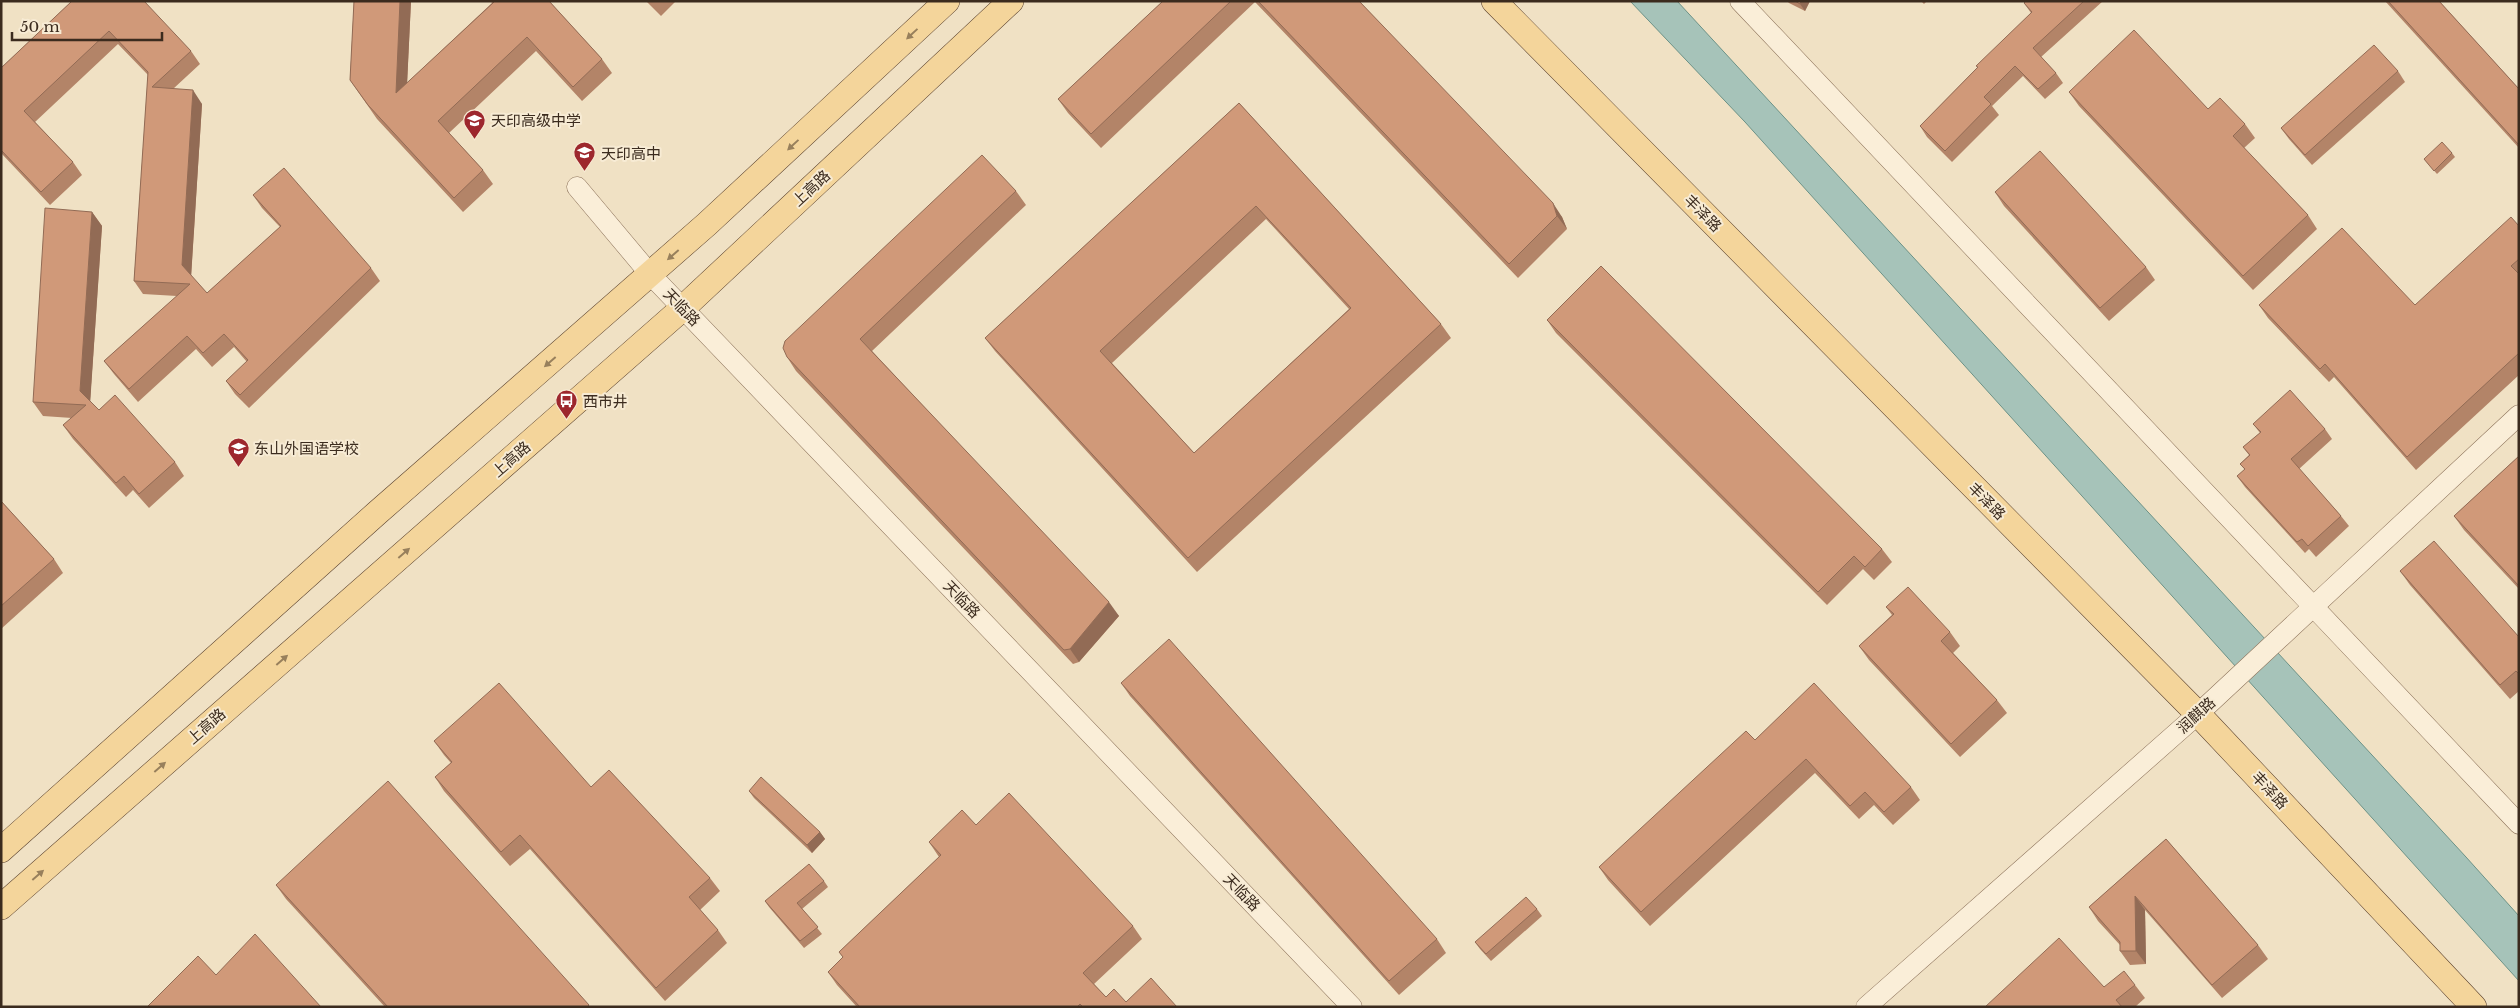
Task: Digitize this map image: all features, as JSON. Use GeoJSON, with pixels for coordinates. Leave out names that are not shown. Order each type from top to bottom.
{"type":"FeatureCollection","features":[{"type":"Feature","properties":{"kind":"main road"},"geometry":{"type":"LineString","coordinates":[[1,850],[377,513],[650,274],[948,1]]}},
{"type":"Feature","properties":{"kind":"main road","name":"上高路"},"geometry":{"type":"LineString","coordinates":[[1,907],[683,308],[1011,1]]}},
{"type":"Feature","properties":{"kind":"main road","name":"丰泽路"},"geometry":{"type":"LineString","coordinates":[[1494,1],[2198,714],[2474,1007]]}},
{"type":"Feature","properties":{"kind":"street"},"geometry":{"type":"LineString","coordinates":[[1740,1],[2519,824]]}},
{"type":"Feature","properties":{"kind":"street","name":"天临路"},"geometry":{"type":"LineString","coordinates":[[577,187],[650,274],[1352,1007]]}},
{"type":"Feature","properties":{"kind":"street","name":"润麒路"},"geometry":{"type":"LineString","coordinates":[[1866,1007],[2198,714],[2519,414]]}},
{"type":"Feature","properties":{"kind":"water"},"geometry":{"type":"Polygon","coordinates":[[[1630,1],[1677,1],[2466,857],[2519,916],[2519,981],[1745,122],[1630,1]]]}},
{"type":"Feature","properties":{"kind":"building"},"geometry":{"type":"Polygon","coordinates":[[[72,1],[144,1],[191,51],[152,87],[193,90],[182,265],[207,293],[281,226],[253,195],[284,168],[371,268],[240,395],[226,381],[248,360],[224,334],[203,353],[187,336],[129,389],[104,361],[190,284],[134,281],[148,72],[109,31],[24,111],[73,162],[41,192],[1,150],[1,68],[72,1]]]}},
{"type":"Feature","properties":{"kind":"building"},"geometry":{"type":"Polygon","coordinates":[[[354,1],[400,1],[396,93],[493,1],[549,1],[602,59],[573,87],[527,37],[438,121],[483,170],[454,198],[368,105],[350,80],[354,1]]]}},
{"type":"Feature","properties":{"kind":"building"},"geometry":{"type":"Polygon","coordinates":[[[1163,1],[1231,1],[1091,134],[1058,99],[1163,1]]]}},
{"type":"Feature","properties":{"kind":"building"},"geometry":{"type":"Polygon","coordinates":[[[1258,1],[1359,1],[1553,203],[1557,216],[1509,264],[1258,1]]]}},
{"type":"Feature","properties":{"kind":"building"},"geometry":{"type":"Polygon","coordinates":[[[2026,1],[2084,1],[2033,48],[2056,73],[2038,89],[2015,66],[1984,97],[1991,104],[1945,151],[1920,126],[1978,67],[1976,66],[2032,12],[2024,3],[2026,1]]]}},
{"type":"Feature","properties":{"kind":"building"},"geometry":{"type":"Polygon","coordinates":[[[2388,1],[2439,1],[2519,89],[2519,145],[2388,1]]]}},
{"type":"Feature","properties":{"kind":"building"},"geometry":{"type":"Polygon","coordinates":[[[2134,30],[2208,109],[2220,98],[2245,124],[2233,136],[2308,215],[2243,276],[2069,92],[2134,30]]]}},
{"type":"Feature","properties":{"kind":"building"},"geometry":{"type":"Polygon","coordinates":[[[2374,45],[2398,71],[2305,155],[2281,128],[2374,45]]]}},
{"type":"Feature","properties":{"kind":"building"},"geometry":{"type":"Polygon","coordinates":[[[1239,103],[1441,324],[1188,558],[985,338],[1239,103]],[[1256,206],[1100,351],[1194,453],[1351,308],[1256,206]]]}},
{"type":"Feature","properties":{"kind":"building"},"geometry":{"type":"Polygon","coordinates":[[[2442,142],[2452,153],[2434,171],[2424,159],[2442,142]]]}},
{"type":"Feature","properties":{"kind":"building"},"geometry":{"type":"Polygon","coordinates":[[[2040,151],[2146,267],[2100,308],[1995,192],[2040,151]]]}},
{"type":"Feature","properties":{"kind":"building"},"geometry":{"type":"Polygon","coordinates":[[[982,155],[1016,191],[860,339],[1109,602],[1070,649],[1064,650],[787,357],[783,348],[785,341],[982,155]]]}},
{"type":"Feature","properties":{"kind":"building"},"geometry":{"type":"Polygon","coordinates":[[[45,208],[92,212],[80,391],[99,410],[115,395],[175,462],[139,494],[124,476],[116,483],[63,425],[86,405],[33,402],[45,208]]]}},
{"type":"Feature","properties":{"kind":"building"},"geometry":{"type":"Polygon","coordinates":[[[2511,217],[2519,226],[2519,259],[2511,266],[2519,274],[2519,353],[2407,457],[2325,364],[2320,369],[2259,305],[2342,228],[2415,305],[2511,217]]]}},
{"type":"Feature","properties":{"kind":"building"},"geometry":{"type":"Polygon","coordinates":[[[1601,266],[1882,549],[1865,567],[1854,556],[1818,592],[1547,320],[1601,266]]]}},
{"type":"Feature","properties":{"kind":"building"},"geometry":{"type":"Polygon","coordinates":[[[2290,390],[2325,429],[2291,459],[2341,516],[2308,546],[2302,539],[2297,542],[2237,476],[2245,469],[2240,464],[2250,455],[2243,447],[2261,432],[2253,424],[2290,390]]]}},
{"type":"Feature","properties":{"kind":"building"},"geometry":{"type":"Polygon","coordinates":[[[2519,456],[2519,586],[2454,516],[2519,456]]]}},
{"type":"Feature","properties":{"kind":"building"},"geometry":{"type":"Polygon","coordinates":[[[1,501],[54,559],[1,606],[1,501]]]}},
{"type":"Feature","properties":{"kind":"building"},"geometry":{"type":"Polygon","coordinates":[[[2434,541],[2519,637],[2519,674],[2516,671],[2500,685],[2400,571],[2434,541]]]}},
{"type":"Feature","properties":{"kind":"building"},"geometry":{"type":"Polygon","coordinates":[[[1908,587],[1950,632],[1941,641],[1997,700],[1951,744],[1859,646],[1894,614],[1886,607],[1908,587]]]}},
{"type":"Feature","properties":{"kind":"building"},"geometry":{"type":"Polygon","coordinates":[[[1169,639],[1437,939],[1389,981],[1121,683],[1169,639]]]}},
{"type":"Feature","properties":{"kind":"building"},"geometry":{"type":"Polygon","coordinates":[[[499,683],[591,787],[609,770],[710,878],[689,897],[718,930],[656,988],[520,835],[501,852],[435,777],[452,762],[434,741],[499,683]]]}},
{"type":"Feature","properties":{"kind":"building"},"geometry":{"type":"Polygon","coordinates":[[[1814,683],[1911,787],[1884,812],[1865,792],[1850,806],[1806,759],[1641,912],[1599,867],[1746,731],[1755,740],[1814,683]]]}},
{"type":"Feature","properties":{"kind":"building"},"geometry":{"type":"Polygon","coordinates":[[[761,777],[820,832],[807,845],[749,791],[761,777]]]}},
{"type":"Feature","properties":{"kind":"building"},"geometry":{"type":"Polygon","coordinates":[[[388,781],[589,1005],[587,1007],[388,1007],[276,885],[388,781]]]}},
{"type":"Feature","properties":{"kind":"building"},"geometry":{"type":"Polygon","coordinates":[[[1009,793],[1133,926],[1083,973],[1106,997],[1114,989],[1126,1002],[1151,978],[1177,1007],[1083,1007],[1080,1004],[1077,1007],[860,1007],[828,972],[843,957],[839,952],[941,855],[929,842],[962,810],[976,825],[1009,793]]]}},
{"type":"Feature","properties":{"kind":"building"},"geometry":{"type":"Polygon","coordinates":[[[2166,839],[2258,945],[2212,985],[2135,896],[2136,951],[2120,951],[2120,942],[2089,907],[2166,839]]]}},
{"type":"Feature","properties":{"kind":"building"},"geometry":{"type":"Polygon","coordinates":[[[809,864],[824,881],[797,903],[818,927],[800,941],[765,901],[809,864]]]}},
{"type":"Feature","properties":{"kind":"building"},"geometry":{"type":"Polygon","coordinates":[[[1526,897],[1537,909],[1486,954],[1475,942],[1526,897]]]}},
{"type":"Feature","properties":{"kind":"building"},"geometry":{"type":"Polygon","coordinates":[[[255,934],[321,1007],[147,1007],[198,956],[216,975],[255,934]]]}},
{"type":"Feature","properties":{"kind":"building"},"geometry":{"type":"Polygon","coordinates":[[[2059,938],[2104,987],[2124,971],[2135,985],[2116,1000],[2122,1007],[1985,1007],[2059,938]]]}},
{"type":"Feature","properties":{"kind":"place","name":"天印高级中学"},"geometry":{"type":"Point","coordinates":[475,139]}},
{"type":"Feature","properties":{"kind":"place","name":"天印高中"},"geometry":{"type":"Point","coordinates":[585,172]}},
{"type":"Feature","properties":{"kind":"place","name":"西市井"},"geometry":{"type":"Point","coordinates":[567,420]}},
{"type":"Feature","properties":{"kind":"place","name":"东山外国语学校"},"geometry":{"type":"Point","coordinates":[238,467]}}]}
